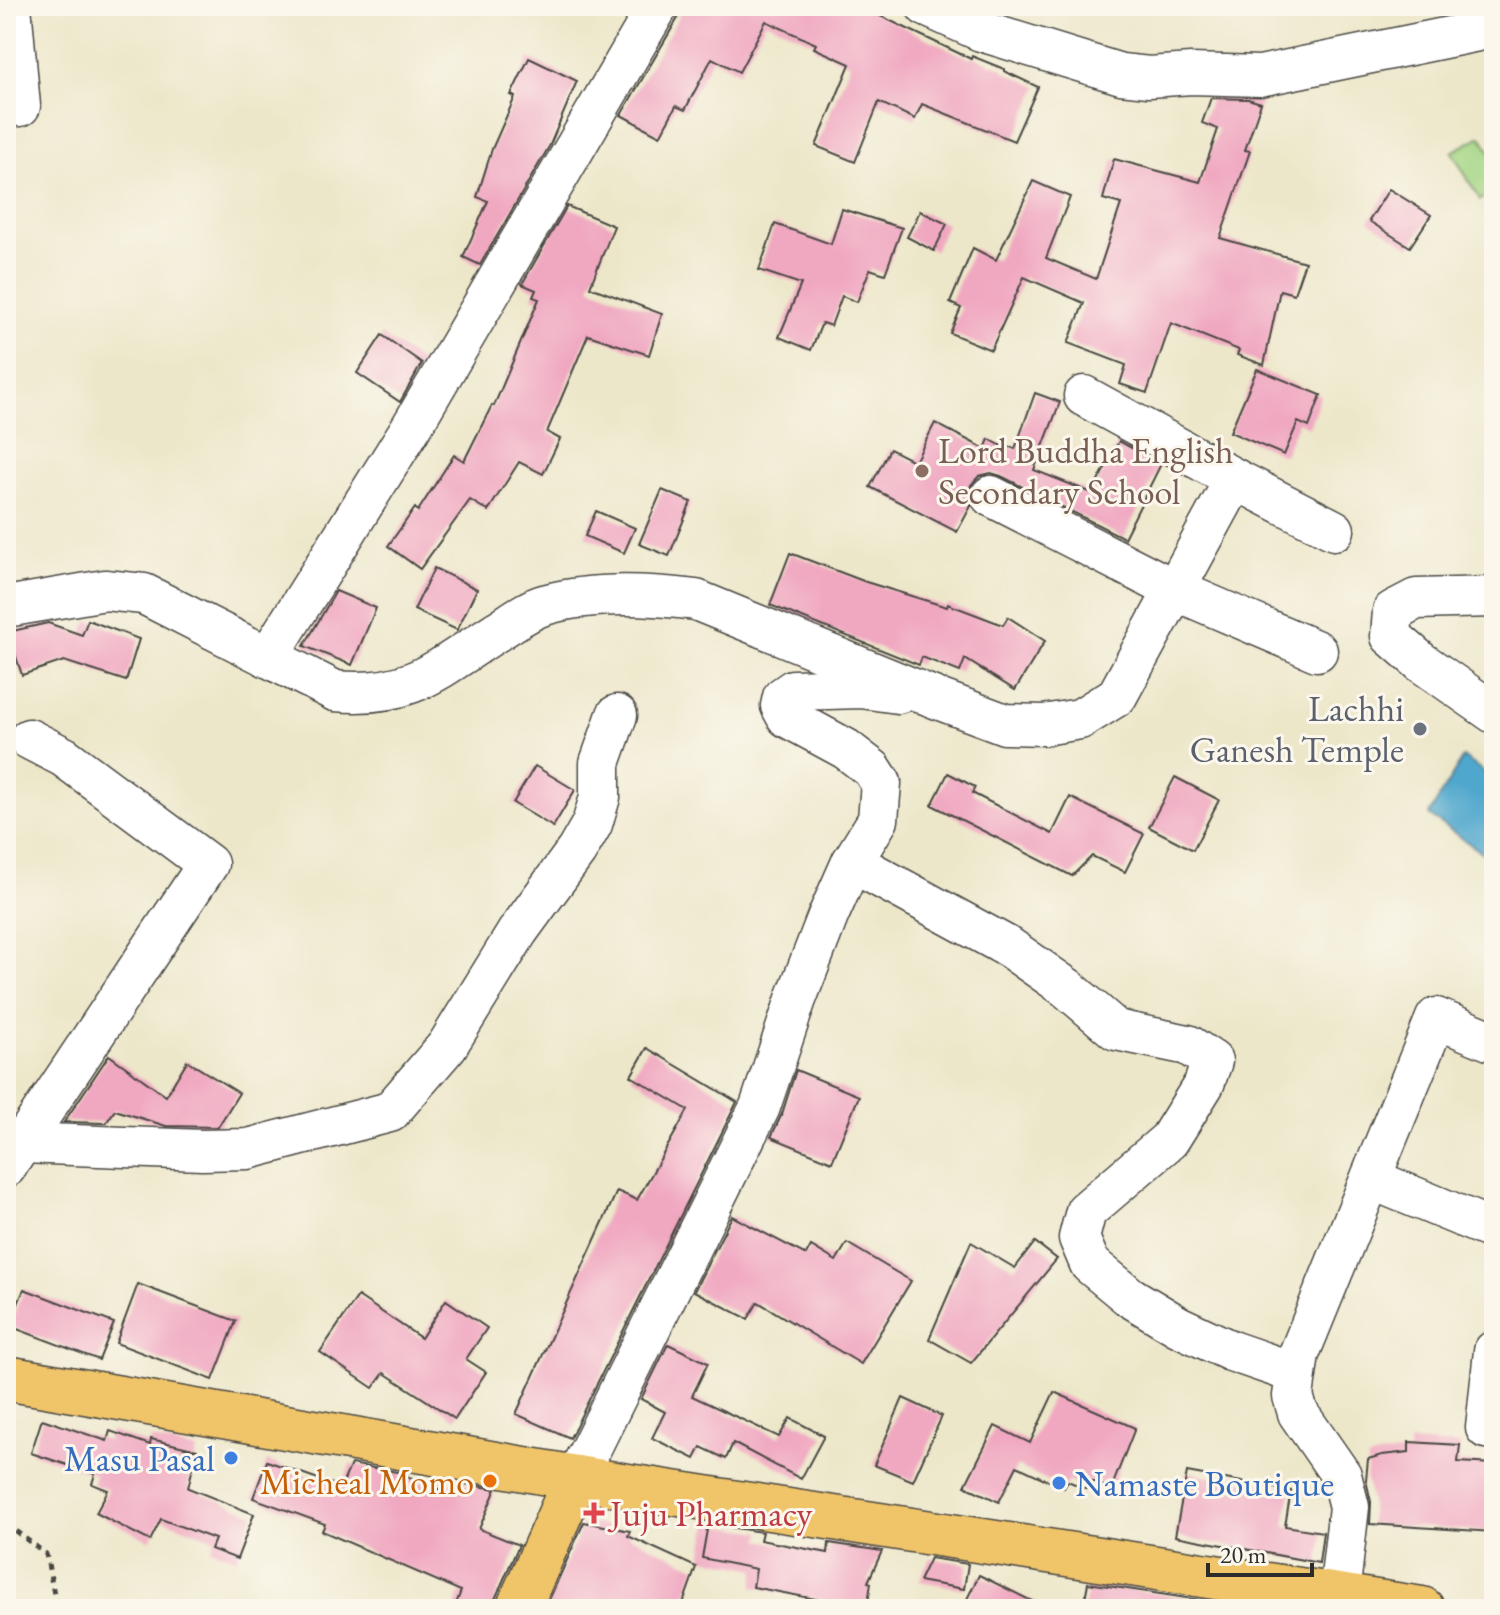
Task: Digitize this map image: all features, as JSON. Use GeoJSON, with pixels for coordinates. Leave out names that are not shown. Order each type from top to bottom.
{"type":"FeatureCollection","features":[{"type":"Feature","properties":{"kind":"main road"},"geometry":{"type":"LineString","coordinates":[[6,1378],[576,1478],[1422,1609]]}},
{"type":"Feature","properties":{"kind":"main road"},"geometry":{"type":"LineString","coordinates":[[518,1609],[576,1478]]}},
{"type":"Feature","properties":{"kind":"street"},"geometry":{"type":"LineString","coordinates":[[11,6],[20,106]]}},
{"type":"Feature","properties":{"kind":"street"},"geometry":{"type":"LineString","coordinates":[[268,657],[420,413],[658,6]]}},
{"type":"Feature","properties":{"kind":"street"},"geometry":{"type":"LineString","coordinates":[[926,6],[981,31],[1121,74],[1149,77],[1191,74],[1260,76],[1489,22]]}},
{"type":"Feature","properties":{"kind":"street"},"geometry":{"type":"LineString","coordinates":[[1084,396],[1334,530]]}},
{"type":"Feature","properties":{"kind":"street"},"geometry":{"type":"LineString","coordinates":[[6,607],[105,590],[144,594],[335,691],[362,694],[386,692],[421,681],[542,606],[574,599],[665,596],[696,600],[1005,724],[1044,725],[1080,719],[1117,696],[1235,479]]}},
{"type":"Feature","properties":{"kind":"street"},"geometry":{"type":"LineString","coordinates":[[991,496],[1175,590],[1317,651]]}},
{"type":"Feature","properties":{"kind":"street"},"geometry":{"type":"LineString","coordinates":[[1494,597],[1416,599],[1393,611],[1391,636],[1421,662],[1494,713]]}},
{"type":"Feature","properties":{"kind":"street"},"geometry":{"type":"LineString","coordinates":[[576,1478],[760,1107],[796,999],[852,862],[878,820],[881,783],[872,769],[846,749],[787,717],[781,706],[783,697],[793,690],[861,688],[938,699]]}},
{"type":"Feature","properties":{"kind":"street"},"geometry":{"type":"LineString","coordinates":[[14,1155],[248,1149],[390,1112],[447,1046],[518,931],[577,850],[596,811],[600,797],[600,763],[617,715]]}},
{"type":"Feature","properties":{"kind":"street"},"geometry":{"type":"LineString","coordinates":[[14,1155],[208,864],[64,757],[29,739]]}},
{"type":"Feature","properties":{"kind":"street"},"geometry":{"type":"LineString","coordinates":[[852,862],[1010,948],[1067,988],[1116,1030],[1188,1045],[1212,1061],[1204,1084],[1169,1140],[1086,1211],[1079,1238],[1090,1264],[1130,1297],[1178,1326],[1218,1345],[1295,1373]]}},
{"type":"Feature","properties":{"kind":"street"},"geometry":{"type":"LineString","coordinates":[[1339,1595],[1349,1507],[1341,1475],[1298,1413],[1293,1396],[1299,1354],[1436,1018],[1494,1042]]}},
{"type":"Feature","properties":{"kind":"street"},"geometry":{"type":"LineString","coordinates":[[1371,1179],[1494,1230]]}},
{"type":"Feature","properties":{"kind":"street"},"geometry":{"type":"LineString","coordinates":[[1486,1428],[1494,1351]]}},
{"type":"Feature","properties":{"kind":"path"},"geometry":{"type":"LineString","coordinates":[[6,1524],[46,1554],[57,1609]]}},
{"type":"Feature","properties":{"kind":"green space"},"geometry":{"type":"Polygon","coordinates":[[[1481,136],[1494,159],[1494,192],[1480,200],[1452,152],[1481,136]]]}},
{"type":"Feature","properties":{"kind":"water"},"geometry":{"type":"Polygon","coordinates":[[[1463,757],[1494,779],[1494,861],[1429,815],[1463,757]]]}},
{"type":"Feature","properties":{"kind":"building"},"geometry":{"type":"Polygon","coordinates":[[[681,6],[878,6],[874,13],[971,59],[972,56],[1004,69],[1038,87],[1014,141],[922,104],[915,119],[879,102],[855,162],[816,146],[850,64],[766,21],[739,72],[712,58],[685,110],[676,106],[660,136],[621,115],[678,18],[681,6]]]}},
{"type":"Feature","properties":{"kind":"building"},"geometry":{"type":"Polygon","coordinates":[[[529,58],[577,81],[550,145],[480,265],[463,257],[488,201],[477,197],[492,149],[515,97],[511,95],[529,58]]]}},
{"type":"Feature","properties":{"kind":"building"},"geometry":{"type":"Polygon","coordinates":[[[1211,98],[1248,99],[1261,103],[1245,150],[1250,151],[1220,238],[1305,262],[1294,294],[1280,290],[1264,365],[1237,355],[1239,350],[1171,323],[1147,393],[1120,384],[1126,365],[1068,343],[1084,303],[1024,277],[991,350],[950,333],[961,308],[950,303],[973,248],[996,260],[1033,181],[1070,197],[1046,258],[1096,279],[1121,204],[1103,199],[1114,159],[1200,182],[1218,129],[1202,123],[1211,98]]]}},
{"type":"Feature","properties":{"kind":"building"},"geometry":{"type":"Polygon","coordinates":[[[1389,189],[1431,215],[1410,247],[1369,221],[1389,189]]]}},
{"type":"Feature","properties":{"kind":"building"},"geometry":{"type":"Polygon","coordinates":[[[567,206],[614,226],[590,287],[662,314],[649,355],[588,335],[547,432],[560,439],[543,474],[519,462],[488,511],[470,500],[420,569],[388,546],[415,508],[418,511],[454,455],[464,461],[494,406],[539,299],[533,297],[536,290],[522,284],[567,206]]]}},
{"type":"Feature","properties":{"kind":"building"},"geometry":{"type":"Polygon","coordinates":[[[842,209],[902,228],[885,274],[870,269],[857,302],[842,296],[831,326],[822,323],[811,350],[779,337],[801,284],[759,270],[775,224],[831,244],[842,209]]]}},
{"type":"Feature","properties":{"kind":"building"},"geometry":{"type":"Polygon","coordinates":[[[920,211],[947,224],[934,251],[907,237],[920,211]]]}},
{"type":"Feature","properties":{"kind":"building"},"geometry":{"type":"Polygon","coordinates":[[[382,335],[422,363],[400,402],[357,373],[382,335]]]}},
{"type":"Feature","properties":{"kind":"building"},"geometry":{"type":"Polygon","coordinates":[[[1257,369],[1321,395],[1309,427],[1298,422],[1284,455],[1230,432],[1257,369]]]}},
{"type":"Feature","properties":{"kind":"building"},"geometry":{"type":"Polygon","coordinates":[[[1035,393],[1060,402],[1034,470],[1092,493],[1119,441],[1161,464],[1124,538],[991,473],[979,476],[971,485],[968,496],[971,506],[957,532],[870,487],[890,449],[915,462],[935,423],[985,449],[989,439],[1007,449],[1008,446],[1015,449],[1035,393]]]}},
{"type":"Feature","properties":{"kind":"building"},"geometry":{"type":"Polygon","coordinates":[[[662,490],[691,502],[669,556],[639,544],[662,490]]]}},
{"type":"Feature","properties":{"kind":"building"},"geometry":{"type":"Polygon","coordinates":[[[596,511],[635,528],[624,553],[585,536],[596,511]]]}},
{"type":"Feature","properties":{"kind":"building"},"geometry":{"type":"Polygon","coordinates":[[[790,553],[866,582],[947,607],[948,604],[1003,625],[1008,617],[1045,641],[1015,690],[965,659],[960,672],[922,657],[919,665],[770,605],[790,553]]]}},
{"type":"Feature","properties":{"kind":"building"},"geometry":{"type":"Polygon","coordinates":[[[434,568],[477,589],[457,630],[414,610],[434,568]]]}},
{"type":"Feature","properties":{"kind":"building"},"geometry":{"type":"Polygon","coordinates":[[[336,591],[376,608],[352,665],[304,646],[336,591]]]}},
{"type":"Feature","properties":{"kind":"building"},"geometry":{"type":"Polygon","coordinates":[[[88,620],[139,639],[126,681],[64,661],[22,675],[8,632],[48,623],[82,635],[88,620]]]}},
{"type":"Feature","properties":{"kind":"building"},"geometry":{"type":"Polygon","coordinates":[[[535,766],[575,790],[553,827],[513,803],[535,766]]]}},
{"type":"Feature","properties":{"kind":"building"},"geometry":{"type":"Polygon","coordinates":[[[948,773],[975,787],[972,793],[1052,834],[1070,797],[1144,834],[1125,872],[1092,856],[1072,876],[932,805],[948,773]]]}},
{"type":"Feature","properties":{"kind":"building"},"geometry":{"type":"Polygon","coordinates":[[[1175,777],[1219,800],[1193,850],[1149,827],[1175,777]]]}},
{"type":"Feature","properties":{"kind":"building"},"geometry":{"type":"Polygon","coordinates":[[[647,1048],[737,1102],[570,1438],[516,1414],[617,1191],[637,1200],[688,1110],[631,1076],[647,1048]]]}},
{"type":"Feature","properties":{"kind":"building"},"geometry":{"type":"Polygon","coordinates":[[[109,1055],[166,1096],[187,1061],[239,1093],[218,1127],[166,1126],[115,1110],[106,1123],[64,1122],[109,1055]]]}},
{"type":"Feature","properties":{"kind":"building"},"geometry":{"type":"Polygon","coordinates":[[[796,1070],[859,1096],[832,1162],[771,1137],[796,1070]]]}},
{"type":"Feature","properties":{"kind":"building"},"geometry":{"type":"Polygon","coordinates":[[[732,1216],[806,1255],[811,1246],[836,1261],[847,1243],[911,1281],[861,1364],[758,1302],[748,1319],[694,1291],[732,1216]]]}},
{"type":"Feature","properties":{"kind":"building"},"geometry":{"type":"Polygon","coordinates":[[[971,1242],[1015,1268],[1035,1242],[1057,1259],[971,1363],[929,1339],[971,1242]]]}},
{"type":"Feature","properties":{"kind":"building"},"geometry":{"type":"Polygon","coordinates":[[[138,1284],[236,1321],[213,1380],[116,1343],[138,1284]]]}},
{"type":"Feature","properties":{"kind":"building"},"geometry":{"type":"Polygon","coordinates":[[[24,1289],[114,1323],[99,1360],[9,1326],[24,1289]]]}},
{"type":"Feature","properties":{"kind":"building"},"geometry":{"type":"Polygon","coordinates":[[[358,1296],[421,1338],[446,1300],[487,1328],[466,1359],[486,1372],[455,1419],[384,1373],[373,1388],[320,1352],[358,1296]]]}},
{"type":"Feature","properties":{"kind":"building"},"geometry":{"type":"Polygon","coordinates":[[[668,1344],[708,1363],[692,1396],[779,1437],[790,1418],[824,1436],[801,1479],[733,1443],[726,1459],[701,1447],[695,1459],[652,1438],[665,1412],[641,1399],[668,1344]]]}},
{"type":"Feature","properties":{"kind":"building"},"geometry":{"type":"Polygon","coordinates":[[[1054,1392],[1135,1428],[1111,1489],[1089,1480],[1086,1489],[1068,1481],[1064,1488],[1017,1466],[999,1502],[965,1486],[995,1426],[1030,1443],[1054,1392]]]}},
{"type":"Feature","properties":{"kind":"building"},"geometry":{"type":"Polygon","coordinates":[[[903,1398],[942,1416],[913,1481],[874,1465],[903,1398]]]}},
{"type":"Feature","properties":{"kind":"building"},"geometry":{"type":"Polygon","coordinates":[[[42,1419],[107,1441],[110,1431],[150,1445],[151,1439],[197,1450],[188,1488],[254,1514],[237,1559],[211,1549],[215,1539],[161,1519],[150,1541],[96,1513],[108,1490],[92,1484],[95,1474],[31,1453],[42,1419]]]}},
{"type":"Feature","properties":{"kind":"building"},"geometry":{"type":"Polygon","coordinates":[[[1409,1442],[1460,1445],[1458,1462],[1494,1464],[1494,1532],[1370,1524],[1371,1502],[1366,1480],[1368,1459],[1409,1452],[1409,1442]]]}},
{"type":"Feature","properties":{"kind":"building"},"geometry":{"type":"Polygon","coordinates":[[[267,1461],[341,1487],[351,1464],[397,1472],[440,1490],[444,1480],[464,1488],[465,1484],[496,1489],[479,1529],[519,1545],[493,1609],[454,1609],[461,1591],[322,1531],[325,1524],[253,1498],[267,1461]]]}},
{"type":"Feature","properties":{"kind":"building"},"geometry":{"type":"Polygon","coordinates":[[[1187,1472],[1291,1491],[1285,1526],[1323,1532],[1319,1563],[1175,1536],[1187,1472]]]}},
{"type":"Feature","properties":{"kind":"building"},"geometry":{"type":"Polygon","coordinates":[[[584,1522],[630,1531],[628,1536],[696,1567],[681,1609],[545,1609],[584,1522]]]}},
{"type":"Feature","properties":{"kind":"building"},"geometry":{"type":"Polygon","coordinates":[[[708,1524],[762,1532],[760,1540],[828,1553],[829,1543],[882,1551],[868,1582],[871,1583],[867,1609],[753,1587],[756,1569],[702,1558],[708,1524]]]}},
{"type":"Feature","properties":{"kind":"building"},"geometry":{"type":"Polygon","coordinates":[[[930,1558],[968,1564],[964,1589],[919,1581],[930,1558]]]}},
{"type":"Feature","properties":{"kind":"building"},"geometry":{"type":"Polygon","coordinates":[[[979,1575],[1048,1609],[962,1609],[979,1575]]]}},
{"type":"Feature","properties":{"kind":"building"},"geometry":{"type":"Polygon","coordinates":[[[1088,1583],[1233,1605],[1232,1609],[1083,1609],[1088,1583]]]}},
{"type":"Feature","properties":{"kind":"place","name":"Lord Buddha English Secondary School"},"geometry":{"type":"Point","coordinates":[922,471]}},
{"type":"Feature","properties":{"kind":"place","name":"Lachhi Ganesh Temple"},"geometry":{"type":"Point","coordinates":[1420,729]}},
{"type":"Feature","properties":{"kind":"place","name":"Masu Pasal"},"geometry":{"type":"Point","coordinates":[231,1458]}},
{"type":"Feature","properties":{"kind":"place","name":"Micheal Momo"},"geometry":{"type":"Point","coordinates":[490,1481]}},
{"type":"Feature","properties":{"kind":"place","name":"Namaste Boutique"},"geometry":{"type":"Point","coordinates":[1059,1483]}},
{"type":"Feature","properties":{"kind":"place","name":"Juju Pharmacy"},"geometry":{"type":"Point","coordinates":[594,1513]}}]}
